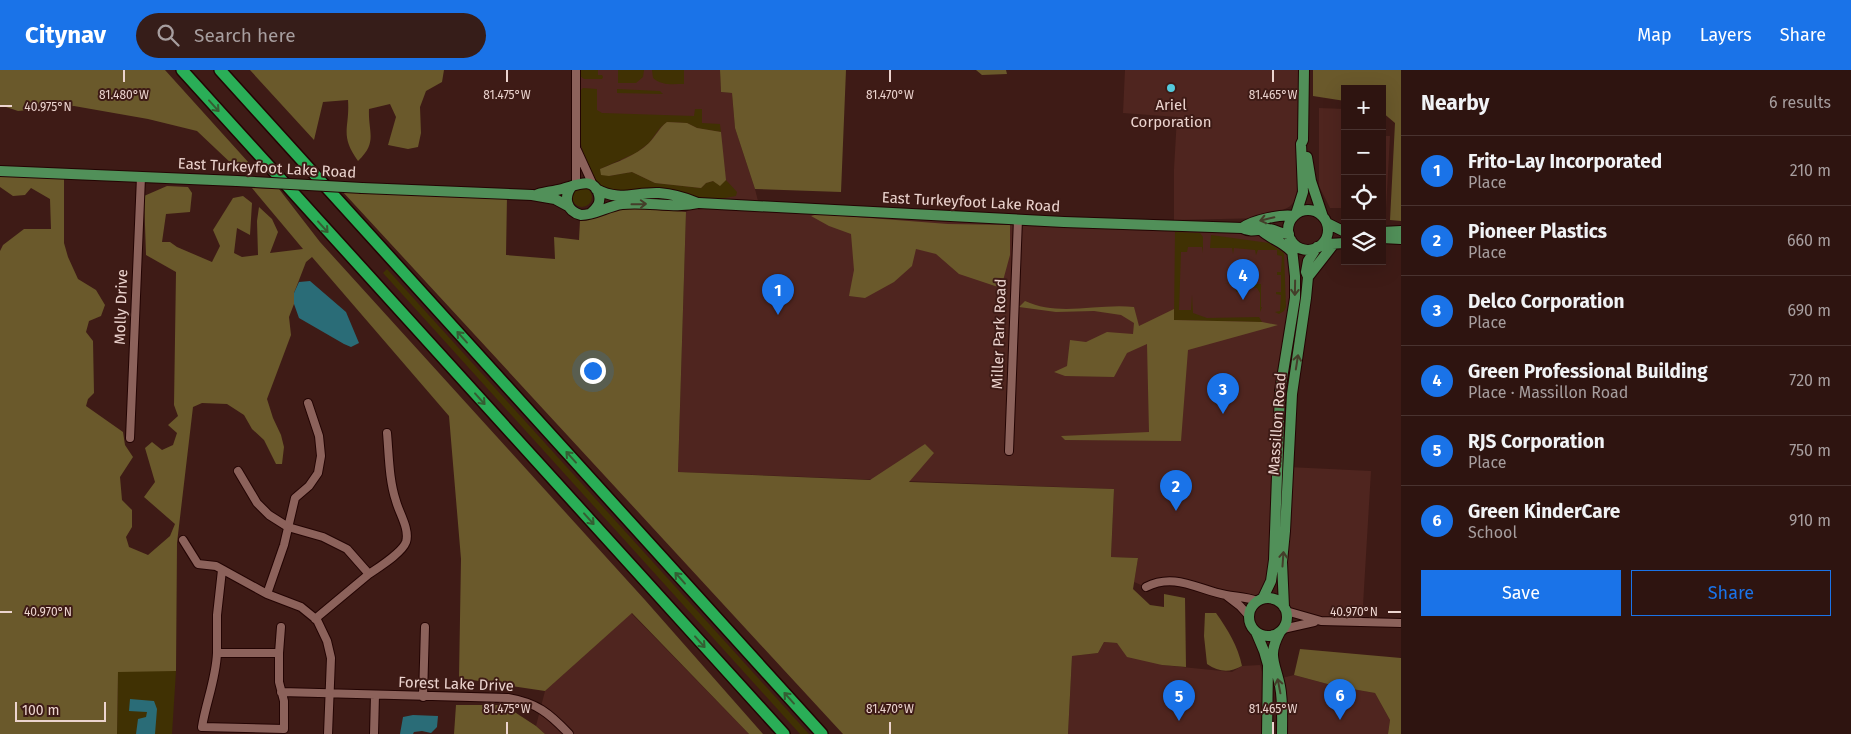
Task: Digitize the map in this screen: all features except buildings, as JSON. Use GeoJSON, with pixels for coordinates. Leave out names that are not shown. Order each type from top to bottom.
{"type":"FeatureCollection","features":[{"type":"Feature","properties":{"kind":"highway"},"geometry":{"type":"LineString","coordinates":[[182,70],[784,734]]}},
{"type":"Feature","properties":{"kind":"highway"},"geometry":{"type":"LineString","coordinates":[[220,70],[822,734]]}},
{"type":"Feature","properties":{"kind":"main road"},"geometry":{"type":"LineString","coordinates":[[1304,70],[1303,140],[1301,144],[1303,192],[1295,215],[1290,222],[1290,237],[1300,248],[1312,249],[1320,245],[1341,244]]}},
{"type":"Feature","properties":{"kind":"main road"},"geometry":{"type":"LineString","coordinates":[[1303,140],[1306,144],[1311,181],[1328,233],[1320,245]]}},
{"type":"Feature","properties":{"kind":"main road","name":"East Turkeyfoot Lake Road"},"geometry":{"type":"LineString","coordinates":[[0,171],[532,195],[555,199],[568,206]]}},
{"type":"Feature","properties":{"kind":"main road"},"geometry":{"type":"LineString","coordinates":[[582,182],[594,187],[599,194],[598,205],[592,213],[581,215],[571,210],[568,206],[567,195],[574,185],[582,182]]}},
{"type":"Feature","properties":{"kind":"main road","name":"East Turkeyfoot Lake Road"},"geometry":{"type":"LineString","coordinates":[[532,195],[574,185]]}},
{"type":"Feature","properties":{"kind":"main road","name":"East Turkeyfoot Lake Road"},"geometry":{"type":"LineString","coordinates":[[594,187],[614,196],[626,196],[636,193],[660,193],[699,203],[1242,228],[1246,230],[1267,229],[1277,230],[1290,237]]}},
{"type":"Feature","properties":{"kind":"main road","name":"East Turkeyfoot Lake Road"},"geometry":{"type":"LineString","coordinates":[[592,213],[620,204],[641,203],[686,206],[699,203]]}},
{"type":"Feature","properties":{"kind":"main road"},"geometry":{"type":"LineString","coordinates":[[1295,215],[1308,210],[1314,210],[1325,220],[1341,230]]}},
{"type":"Feature","properties":{"kind":"main road","name":"East Turkeyfoot Lake Road"},"geometry":{"type":"LineString","coordinates":[[1242,228],[1248,224],[1286,215],[1295,215]]}},
{"type":"Feature","properties":{"kind":"main road"},"geometry":{"type":"LineString","coordinates":[[1261,230],[1286,245],[1291,251]]}},
{"type":"Feature","properties":{"kind":"main road"},"geometry":{"type":"LineString","coordinates":[[1386,232],[1401,231]]}},
{"type":"Feature","properties":{"kind":"main road","name":"Massillon Road"},"geometry":{"type":"LineString","coordinates":[[1260,600],[1271,581],[1274,560],[1280,391],[1295,298],[1295,276],[1290,237]]}},
{"type":"Feature","properties":{"kind":"main road"},"geometry":{"type":"LineString","coordinates":[[1386,238],[1401,239]]}},
{"type":"Feature","properties":{"kind":"main road","name":"Massillon Road"},"geometry":{"type":"LineString","coordinates":[[1285,609],[1282,562],[1292,394],[1306,298],[1308,261],[1320,245]]}},
{"type":"Feature","properties":{"kind":"main road"},"geometry":{"type":"LineString","coordinates":[[1308,277],[1333,245]]}},
{"type":"Feature","properties":{"kind":"main road"},"geometry":{"type":"LineString","coordinates":[[1267,734],[1268,665],[1248,616],[1253,605],[1260,600],[1276,599],[1285,609],[1287,621],[1272,647],[1280,686],[1282,734]]}},
{"type":"Feature","properties":{"kind":"main road"},"geometry":{"type":"LineString","coordinates":[[1256,632],[1268,636],[1281,630]]}},
{"type":"Feature","properties":{"kind":"street"},"geometry":{"type":"LineString","coordinates":[[574,185],[576,70]]}},
{"type":"Feature","properties":{"kind":"street"},"geometry":{"type":"LineString","coordinates":[[576,148],[594,187]]}},
{"type":"Feature","properties":{"kind":"street","name":"Molly Drive"},"geometry":{"type":"LineString","coordinates":[[130,438],[141,177]]}},
{"type":"Feature","properties":{"kind":"street","name":"Miller Park Road"},"geometry":{"type":"LineString","coordinates":[[1009,450],[1018,219]]}},
{"type":"Feature","properties":{"kind":"street"},"geometry":{"type":"LineString","coordinates":[[267,594],[296,498],[309,486],[318,473],[321,456],[319,436],[308,403]]}},
{"type":"Feature","properties":{"kind":"street"},"geometry":{"type":"LineString","coordinates":[[315,618],[402,549],[406,541],[405,527],[395,500],[391,480],[387,433]]}},
{"type":"Feature","properties":{"kind":"street"},"geometry":{"type":"LineString","coordinates":[[238,471],[257,503],[269,515],[288,527],[336,542],[347,549],[369,574]]}},
{"type":"Feature","properties":{"kind":"street"},"geometry":{"type":"LineString","coordinates":[[183,540],[198,564],[216,566],[267,594],[301,607],[315,618],[327,641],[331,658],[328,734]]}},
{"type":"Feature","properties":{"kind":"street"},"geometry":{"type":"LineString","coordinates":[[222,570],[217,616],[218,653],[216,670],[205,709],[202,731],[284,731],[284,701],[281,692],[279,653],[280,627]]}},
{"type":"Feature","properties":{"kind":"street"},"geometry":{"type":"LineString","coordinates":[[1146,587],[1157,581],[1177,581],[1225,595],[1260,600]]}},
{"type":"Feature","properties":{"kind":"street"},"geometry":{"type":"LineString","coordinates":[[1225,595],[1240,606],[1248,616]]}},
{"type":"Feature","properties":{"kind":"street"},"geometry":{"type":"LineString","coordinates":[[1285,609],[1321,621]]}},
{"type":"Feature","properties":{"kind":"street"},"geometry":{"type":"LineString","coordinates":[[1281,630],[1321,621],[1401,623]]}},
{"type":"Feature","properties":{"kind":"street"},"geometry":{"type":"LineString","coordinates":[[423,697],[425,627]]}},
{"type":"Feature","properties":{"kind":"street"},"geometry":{"type":"LineString","coordinates":[[218,653],[279,653]]}},
{"type":"Feature","properties":{"kind":"street","name":"Forest Lake Drive"},"geometry":{"type":"LineString","coordinates":[[281,692],[508,698],[524,701],[541,708],[554,718],[568,734]]}},
{"type":"Feature","properties":{"kind":"street"},"geometry":{"type":"LineString","coordinates":[[374,734],[375,695]]}},
{"type":"Feature","properties":{"kind":"shaded area"},"geometry":{"type":"Polygon","coordinates":[[[0,70],[165,70],[249,163],[234,166],[197,131],[148,119],[74,106],[18,111],[0,105],[0,70]]]}},
{"type":"Feature","properties":{"kind":"shaded area"},"geometry":{"type":"Polygon","coordinates":[[[250,70],[444,70],[442,82],[426,91],[420,107],[421,133],[418,147],[408,149],[388,145],[396,117],[390,104],[369,109],[370,143],[358,161],[352,152],[347,137],[348,100],[323,102],[314,140],[250,70]]]}},
{"type":"Feature","properties":{"kind":"shaded area"},"geometry":{"type":"Polygon","coordinates":[[[580,70],[720,70],[721,92],[732,93],[735,128],[758,201],[713,199],[638,189],[579,92],[580,70]]]}},
{"type":"Feature","properties":{"kind":"shaded area"},"geometry":{"type":"Polygon","coordinates":[[[580,70],[598,70],[598,75],[603,77],[602,79],[584,79],[580,76],[580,70]]]}},
{"type":"Feature","properties":{"kind":"shaded area"},"geometry":{"type":"Polygon","coordinates":[[[618,70],[644,70],[643,77],[636,83],[618,83],[618,70]]]}},
{"type":"Feature","properties":{"kind":"shaded area"},"geometry":{"type":"Polygon","coordinates":[[[652,70],[684,70],[684,84],[668,84],[656,81],[653,78],[652,70]]]}},
{"type":"Feature","properties":{"kind":"shaded area"},"geometry":{"type":"Polygon","coordinates":[[[720,70],[846,70],[841,192],[755,189],[735,128],[732,93],[721,92],[720,70]]]}},
{"type":"Feature","properties":{"kind":"shaded area"},"geometry":{"type":"Polygon","coordinates":[[[976,70],[1006,70],[1007,74],[982,75],[976,70]]]}},
{"type":"Feature","properties":{"kind":"shaded area"},"geometry":{"type":"Polygon","coordinates":[[[1125,70],[1299,70],[1297,190],[1294,202],[1289,207],[1266,218],[1174,220],[1177,117],[1123,113],[1125,70]]]}},
{"type":"Feature","properties":{"kind":"shaded area"},"geometry":{"type":"Polygon","coordinates":[[[1313,70],[1401,70],[1401,221],[1390,220],[1395,123],[1386,115],[1386,85],[1341,85],[1341,100],[1313,96],[1313,70]]]}},
{"type":"Feature","properties":{"kind":"shaded area"},"geometry":{"type":"Polygon","coordinates":[[[583,88],[597,89],[597,110],[602,113],[694,116],[695,109],[702,109],[702,123],[720,124],[721,132],[697,128],[687,123],[667,122],[649,143],[636,153],[600,169],[609,176],[632,172],[655,183],[701,188],[706,183],[713,181],[720,185],[726,180],[737,192],[736,196],[713,199],[637,195],[621,193],[600,186],[590,172],[580,139],[579,92],[583,88]]]}},
{"type":"Feature","properties":{"kind":"shaded area"},"geometry":{"type":"Polygon","coordinates":[[[617,89],[660,91],[663,94],[617,93],[617,89]]]}},
{"type":"Feature","properties":{"kind":"shaded area"},"geometry":{"type":"Polygon","coordinates":[[[1319,108],[1341,109],[1341,208],[1330,208],[1319,186],[1319,108]]]}},
{"type":"Feature","properties":{"kind":"shaded area"},"geometry":{"type":"Polygon","coordinates":[[[667,122],[687,123],[697,128],[721,132],[726,180],[720,186],[713,181],[706,183],[701,188],[655,183],[632,172],[609,176],[601,175],[600,169],[644,148],[667,122]]]}},
{"type":"Feature","properties":{"kind":"shaded area"},"geometry":{"type":"Polygon","coordinates":[[[1386,136],[1390,136],[1386,209],[1386,136]]]}},
{"type":"Feature","properties":{"kind":"shaded area"},"geometry":{"type":"Polygon","coordinates":[[[0,175],[64,178],[64,243],[68,257],[78,279],[96,290],[105,305],[101,316],[89,321],[86,332],[93,341],[94,393],[88,399],[86,406],[123,432],[125,445],[133,457],[120,477],[122,500],[132,510],[132,527],[126,537],[129,547],[148,555],[170,536],[175,524],[144,497],[155,482],[145,448],[152,442],[162,450],[173,445],[177,433],[168,425],[178,416],[174,405],[176,272],[146,255],[144,196],[167,186],[188,187],[192,193],[190,212],[166,214],[162,242],[170,242],[177,247],[212,262],[220,246],[213,230],[233,198],[243,196],[252,203],[250,235],[237,228],[234,253],[242,257],[258,255],[257,221],[259,207],[272,219],[278,232],[270,253],[303,249],[252,188],[279,189],[320,242],[645,600],[763,734],[749,734],[632,613],[545,691],[459,678],[461,559],[449,416],[312,257],[306,262],[294,293],[294,304],[289,317],[291,335],[267,399],[284,447],[282,464],[276,464],[264,440],[252,429],[244,415],[227,404],[202,403],[193,407],[177,543],[176,671],[118,672],[117,734],[0,734],[0,251],[3,245],[24,229],[51,229],[50,199],[31,188],[25,195],[13,196],[0,187],[0,175]]]}},
{"type":"Feature","properties":{"kind":"shaded area"},"geometry":{"type":"Polygon","coordinates":[[[582,187],[589,190],[592,197],[589,204],[582,207],[575,204],[572,197],[575,190],[582,187]]]}},
{"type":"Feature","properties":{"kind":"shaded area"},"geometry":{"type":"Polygon","coordinates":[[[342,191],[507,196],[506,255],[555,259],[554,237],[579,240],[580,220],[596,218],[609,212],[631,208],[686,212],[678,472],[870,480],[925,444],[934,453],[909,482],[1114,489],[1111,557],[1138,558],[1133,589],[1150,605],[1164,607],[1164,594],[1185,598],[1186,667],[1162,665],[1127,657],[1117,643],[1104,642],[1098,653],[1072,656],[1068,734],[843,734],[342,191]]]}},
{"type":"Feature","properties":{"kind":"shaded area"},"geometry":{"type":"Polygon","coordinates":[[[699,203],[1261,230],[1286,245],[1295,276],[1280,391],[1271,581],[1257,601],[1177,581],[1146,587],[1134,582],[1138,558],[1111,557],[1114,489],[678,472],[686,212],[699,203]]]}},
{"type":"Feature","properties":{"kind":"shaded area"},"geometry":{"type":"Polygon","coordinates":[[[818,214],[948,224],[1010,225],[1010,255],[1001,288],[959,274],[936,254],[916,249],[912,266],[894,282],[865,298],[849,296],[854,270],[851,234],[829,226],[811,216],[818,214]]]}},
{"type":"Feature","properties":{"kind":"shaded area"},"geometry":{"type":"Polygon","coordinates":[[[1175,232],[1200,233],[1203,237],[1203,253],[1202,247],[1188,247],[1187,252],[1181,252],[1179,310],[1191,310],[1192,295],[1193,313],[1207,318],[1259,317],[1262,322],[1174,320],[1175,232]]]}},
{"type":"Feature","properties":{"kind":"shaded area"},"geometry":{"type":"Polygon","coordinates":[[[1211,235],[1269,243],[1284,253],[1286,307],[1284,311],[1279,314],[1275,312],[1280,311],[1281,295],[1276,294],[1276,292],[1281,292],[1281,275],[1277,275],[1277,272],[1281,272],[1282,256],[1277,255],[1277,250],[1258,250],[1256,255],[1255,250],[1234,248],[1233,254],[1232,248],[1210,248],[1211,235]]]}},
{"type":"Feature","properties":{"kind":"shaded area"},"geometry":{"type":"Polygon","coordinates":[[[387,269],[809,734],[800,734],[383,273],[387,269]]]}},
{"type":"Feature","properties":{"kind":"shaded area"},"geometry":{"type":"Polygon","coordinates":[[[1224,283],[1261,284],[1262,307],[1260,312],[1260,293],[1257,288],[1246,286],[1245,289],[1240,289],[1240,292],[1236,292],[1237,288],[1245,287],[1224,283]]]}},
{"type":"Feature","properties":{"kind":"shaded area"},"geometry":{"type":"Polygon","coordinates":[[[1025,301],[1038,306],[1065,309],[1134,307],[1139,326],[1174,309],[1174,320],[1262,322],[1278,325],[1188,350],[1181,441],[1065,440],[1061,436],[1149,432],[1147,344],[1127,353],[1114,377],[1065,376],[1054,372],[1067,366],[1070,340],[1086,342],[1107,332],[1133,334],[1134,323],[1121,315],[1094,311],[1056,312],[1019,307],[1025,301]]]}},
{"type":"Feature","properties":{"kind":"shaded area"},"geometry":{"type":"Polygon","coordinates":[[[1288,467],[1371,471],[1362,622],[1321,621],[1286,611],[1288,467]]]}},
{"type":"Feature","properties":{"kind":"shaded area"},"geometry":{"type":"Polygon","coordinates":[[[631,613],[749,734],[545,734],[536,726],[545,691],[631,613]]]}},
{"type":"Feature","properties":{"kind":"shaded area"},"geometry":{"type":"Polygon","coordinates":[[[1205,613],[1216,613],[1232,638],[1242,666],[1224,671],[1207,664],[1204,636],[1205,613]]]}},
{"type":"Feature","properties":{"kind":"shaded area"},"geometry":{"type":"Polygon","coordinates":[[[1104,642],[1117,643],[1162,665],[1232,672],[1242,666],[1260,665],[1265,682],[1264,734],[1068,734],[1072,656],[1098,653],[1104,642]]]}},
{"type":"Feature","properties":{"kind":"shaded area"},"geometry":{"type":"Polygon","coordinates":[[[1300,649],[1401,658],[1401,734],[1388,734],[1390,720],[1375,693],[1335,686],[1294,675],[1300,649]]]}},
{"type":"Feature","properties":{"kind":"shaded area"},"geometry":{"type":"Polygon","coordinates":[[[118,671],[176,671],[172,734],[117,734],[118,671]]]}},
{"type":"Feature","properties":{"kind":"shaded area"},"geometry":{"type":"Polygon","coordinates":[[[1294,675],[1335,686],[1375,693],[1390,720],[1388,734],[1282,734],[1278,679],[1294,675]]]}},
{"type":"Feature","properties":{"kind":"shaded area"},"geometry":{"type":"Polygon","coordinates":[[[456,705],[504,705],[545,734],[454,734],[456,705]]]}},
{"type":"Feature","properties":{"kind":"water"},"geometry":{"type":"Polygon","coordinates":[[[310,281],[346,312],[359,343],[351,347],[299,318],[294,304],[294,293],[299,282],[310,281]]]}},
{"type":"Feature","properties":{"kind":"water"},"geometry":{"type":"Polygon","coordinates":[[[130,699],[154,701],[157,709],[155,734],[136,734],[138,719],[146,717],[147,712],[129,711],[130,699]]]}},
{"type":"Feature","properties":{"kind":"water"},"geometry":{"type":"Polygon","coordinates":[[[413,715],[438,716],[437,727],[431,733],[422,731],[414,732],[413,734],[400,734],[403,717],[413,715]]]}},
{"type":"Feature","properties":{"kind":"place","name":"Ariel Corporation"},"geometry":{"type":"Point","coordinates":[1171,88]}},
{"type":"Feature","properties":{"kind":"place","name":"Green Professional Building"},"geometry":{"type":"Point","coordinates":[1243,300]}},
{"type":"Feature","properties":{"kind":"place","name":"Frito-Lay Incorporated"},"geometry":{"type":"Point","coordinates":[778,315]}},
{"type":"Feature","properties":{"kind":"place","name":"Delco Corporation"},"geometry":{"type":"Point","coordinates":[1223,414]}},
{"type":"Feature","properties":{"kind":"place","name":"Pioneer Plastics"},"geometry":{"type":"Point","coordinates":[1176,511]}},
{"type":"Feature","properties":{"kind":"place","name":"Green KinderCare"},"geometry":{"type":"Point","coordinates":[1340,720]}},
{"type":"Feature","properties":{"kind":"place","name":"RJS Corporation"},"geometry":{"type":"Point","coordinates":[1179,721]}}]}
